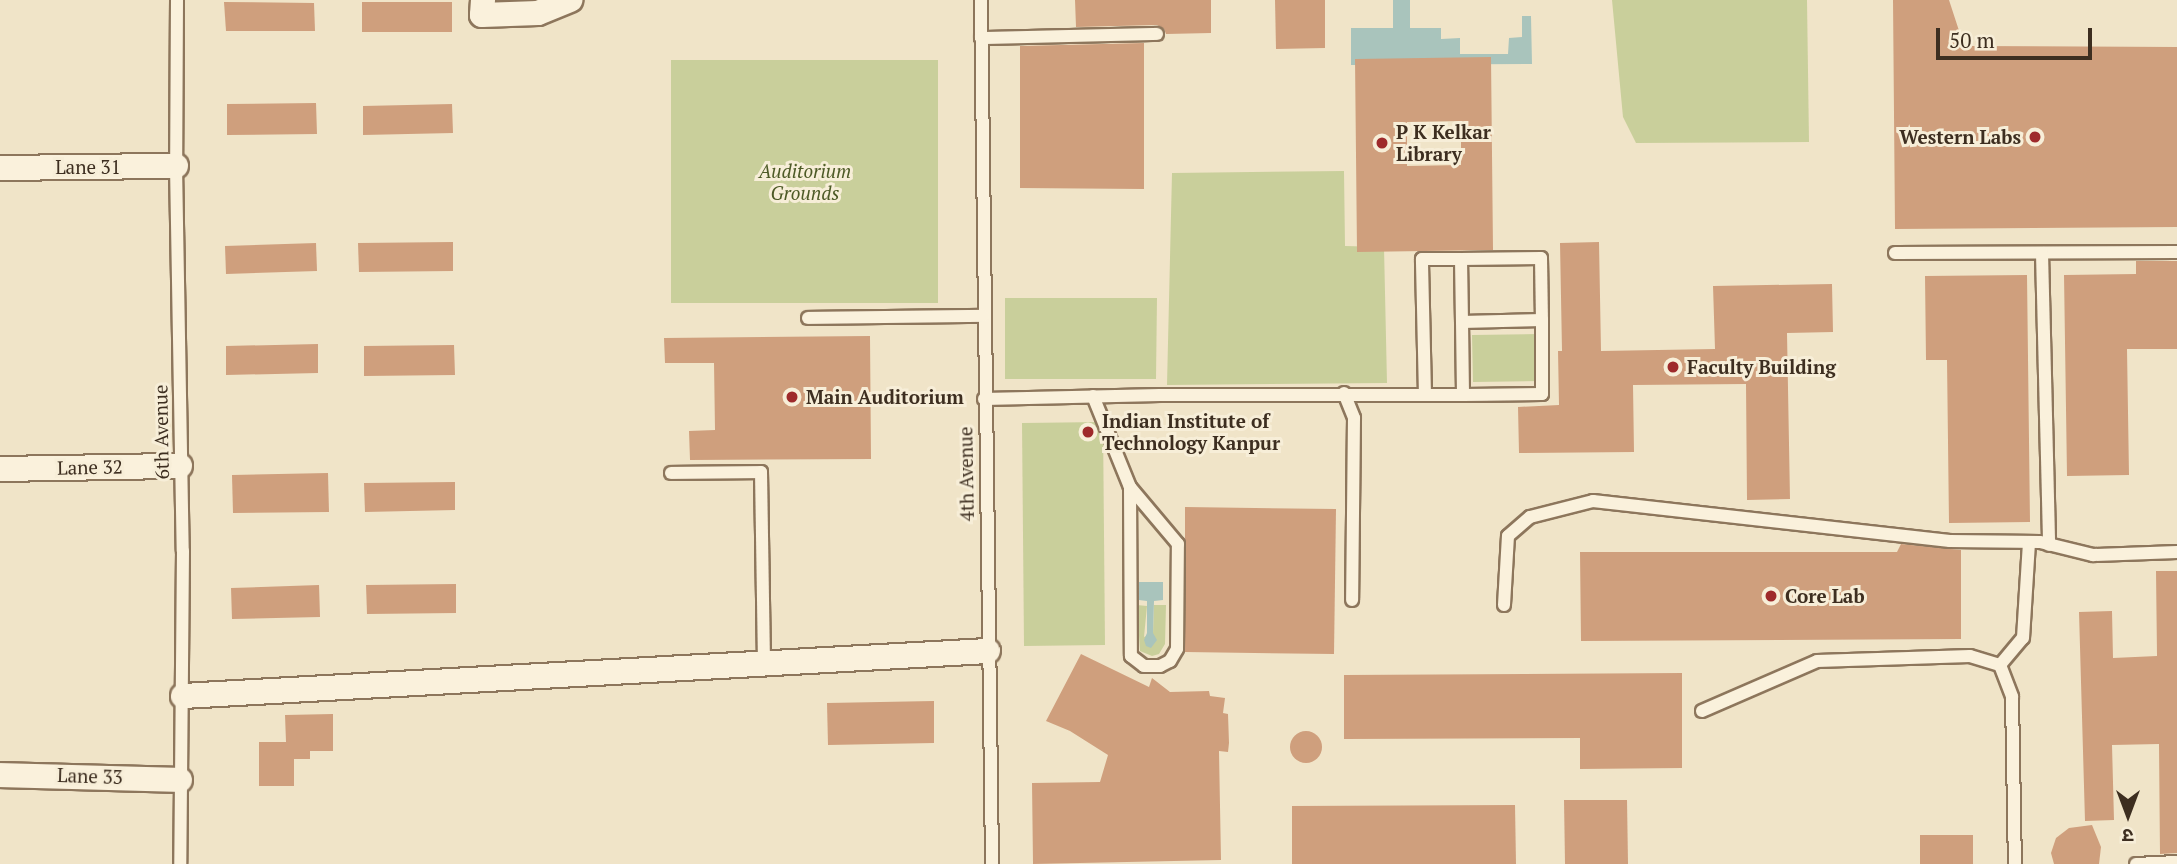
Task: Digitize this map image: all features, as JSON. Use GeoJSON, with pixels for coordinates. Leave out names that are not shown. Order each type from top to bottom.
{"type":"FeatureCollection","features":[{"type":"Feature","properties":{"kind":"street"},"geometry":{"type":"LineString","coordinates":[[483,0],[482,15],[538,13],[571,0]]}},
{"type":"Feature","properties":{"kind":"street","name":"Lane 31"},"geometry":{"type":"LineString","coordinates":[[0,167],[176,166]]}},
{"type":"Feature","properties":{"kind":"street","name":"Lane 32"},"geometry":{"type":"LineString","coordinates":[[0,469],[180,466]]}},
{"type":"Feature","properties":{"kind":"street"},"geometry":{"type":"LineString","coordinates":[[183,696],[988,651]]}},
{"type":"Feature","properties":{"kind":"street","name":"Lane 33"},"geometry":{"type":"LineString","coordinates":[[0,775],[180,780]]}},
{"type":"Feature","properties":{"kind":"lane","name":"6th Avenue"},"geometry":{"type":"LineString","coordinates":[[177,0],[176,166],[183,696],[180,864]]}},
{"type":"Feature","properties":{"kind":"lane","name":"4th Avenue"},"geometry":{"type":"LineString","coordinates":[[981,0],[992,864]]}},
{"type":"Feature","properties":{"kind":"lane"},"geometry":{"type":"LineString","coordinates":[[981,38],[1157,34]]}},
{"type":"Feature","properties":{"kind":"lane"},"geometry":{"type":"LineString","coordinates":[[1895,253],[2177,252]]}},
{"type":"Feature","properties":{"kind":"lane"},"geometry":{"type":"LineString","coordinates":[[2042,253],[2049,545]]}},
{"type":"Feature","properties":{"kind":"lane"},"geometry":{"type":"LineString","coordinates":[[984,399],[1344,393],[1425,395],[1542,394],[1541,258],[1422,259],[1425,395]]}},
{"type":"Feature","properties":{"kind":"lane"},"geometry":{"type":"LineString","coordinates":[[1461,259],[1463,395]]}},
{"type":"Feature","properties":{"kind":"lane"},"geometry":{"type":"LineString","coordinates":[[808,318],[983,316]]}},
{"type":"Feature","properties":{"kind":"lane"},"geometry":{"type":"LineString","coordinates":[[1462,322],[1542,320]]}},
{"type":"Feature","properties":{"kind":"lane"},"geometry":{"type":"LineString","coordinates":[[1344,393],[1353,418],[1352,600]]}},
{"type":"Feature","properties":{"kind":"lane"},"geometry":{"type":"LineString","coordinates":[[1093,396],[1130,487],[1178,544],[1177,649],[1170,661],[1160,666],[1144,666],[1130,656],[1130,487]]}},
{"type":"Feature","properties":{"kind":"lane"},"geometry":{"type":"LineString","coordinates":[[671,473],[761,472],[764,664]]}},
{"type":"Feature","properties":{"kind":"lane"},"geometry":{"type":"LineString","coordinates":[[1504,605],[1508,536],[1530,517],[1593,501],[1950,541],[2029,542],[2093,555],[2177,552]]}},
{"type":"Feature","properties":{"kind":"lane"},"geometry":{"type":"LineString","coordinates":[[2000,665],[2023,638],[2029,542]]}},
{"type":"Feature","properties":{"kind":"lane"},"geometry":{"type":"LineString","coordinates":[[1702,711],[1817,661],[1970,656],[2000,665]]}},
{"type":"Feature","properties":{"kind":"lane"},"geometry":{"type":"LineString","coordinates":[[2000,665],[2012,697],[2015,864]]}},
{"type":"Feature","properties":{"kind":"lane"},"geometry":{"type":"LineString","coordinates":[[2136,864],[2177,862]]}},
{"type":"Feature","properties":{"kind":"green space"},"geometry":{"type":"Polygon","coordinates":[[[1612,0],[1807,0],[1809,142],[1636,143],[1623,117],[1612,0]]]}},
{"type":"Feature","properties":{"kind":"green space","name":"Auditorium Grounds"},"geometry":{"type":"Polygon","coordinates":[[[671,60],[938,60],[938,303],[671,303],[671,60]]]}},
{"type":"Feature","properties":{"kind":"green space"},"geometry":{"type":"Polygon","coordinates":[[[1344,171],[1345,246],[1384,247],[1387,383],[1167,385],[1172,173],[1344,171]]]}},
{"type":"Feature","properties":{"kind":"green space"},"geometry":{"type":"Polygon","coordinates":[[[1005,298],[1157,298],[1156,379],[1005,379],[1005,298]]]}},
{"type":"Feature","properties":{"kind":"green space"},"geometry":{"type":"Polygon","coordinates":[[[1539,334],[1540,381],[1473,382],[1472,335],[1539,334]]]}},
{"type":"Feature","properties":{"kind":"green space"},"geometry":{"type":"Polygon","coordinates":[[[1103,422],[1105,645],[1024,646],[1022,423],[1103,422]]]}},
{"type":"Feature","properties":{"kind":"green space"},"geometry":{"type":"Polygon","coordinates":[[[1137,605],[1147,606],[1144,637],[1153,633],[1154,605],[1166,605],[1165,644],[1159,654],[1152,656],[1140,651],[1137,605]]]}},
{"type":"Feature","properties":{"kind":"water"},"geometry":{"type":"Polygon","coordinates":[[[1393,0],[1410,0],[1410,28],[1441,28],[1441,39],[1460,38],[1460,54],[1508,54],[1509,38],[1522,37],[1522,16],[1531,16],[1532,64],[1351,65],[1351,28],[1393,28],[1393,0]]]}},
{"type":"Feature","properties":{"kind":"water"},"geometry":{"type":"Polygon","coordinates":[[[1139,582],[1163,582],[1163,600],[1154,601],[1153,633],[1157,640],[1151,648],[1146,646],[1144,640],[1147,633],[1147,601],[1139,600],[1139,582]]]}},
{"type":"Feature","properties":{"kind":"building"},"geometry":{"type":"Polygon","coordinates":[[[1075,0],[1211,0],[1211,33],[1166,34],[1164,29],[1157,25],[1076,27],[1075,0]]]}},
{"type":"Feature","properties":{"kind":"building"},"geometry":{"type":"Polygon","coordinates":[[[1275,0],[1325,0],[1325,48],[1276,49],[1275,0]]]}},
{"type":"Feature","properties":{"kind":"building","name":"Western Labs"},"geometry":{"type":"Polygon","coordinates":[[[1893,0],[1949,0],[1964,46],[2177,47],[2177,227],[1895,229],[1893,0]]]}},
{"type":"Feature","properties":{"kind":"building"},"geometry":{"type":"Polygon","coordinates":[[[224,2],[314,3],[315,31],[226,31],[224,2]]]}},
{"type":"Feature","properties":{"kind":"building"},"geometry":{"type":"Polygon","coordinates":[[[362,2],[452,2],[452,32],[362,32],[362,2]]]}},
{"type":"Feature","properties":{"kind":"building"},"geometry":{"type":"Polygon","coordinates":[[[1144,43],[1144,189],[1020,188],[1020,46],[1144,43]]]}},
{"type":"Feature","properties":{"kind":"building","name":"P K Kelkar Library"},"geometry":{"type":"Polygon","coordinates":[[[1491,57],[1493,250],[1357,252],[1355,59],[1491,57]],[[1461,121],[1407,122],[1407,166],[1461,165],[1461,121]]]}},
{"type":"Feature","properties":{"kind":"building"},"geometry":{"type":"Polygon","coordinates":[[[316,103],[317,134],[227,135],[227,104],[316,103]]]}},
{"type":"Feature","properties":{"kind":"building"},"geometry":{"type":"Polygon","coordinates":[[[452,104],[453,133],[363,135],[363,106],[452,104]]]}},
{"type":"Feature","properties":{"kind":"building"},"geometry":{"type":"Polygon","coordinates":[[[453,242],[453,271],[359,272],[358,243],[453,242]]]}},
{"type":"Feature","properties":{"kind":"building","name":"Faculty Building"},"geometry":{"type":"Polygon","coordinates":[[[1599,242],[1601,351],[1715,349],[1713,286],[1832,284],[1833,332],[1787,333],[1790,499],[1747,500],[1746,384],[1633,385],[1634,452],[1519,453],[1518,407],[1559,405],[1558,351],[1562,351],[1560,243],[1599,242]]]}},
{"type":"Feature","properties":{"kind":"building"},"geometry":{"type":"Polygon","coordinates":[[[316,243],[317,271],[226,274],[225,246],[316,243]]]}},
{"type":"Feature","properties":{"kind":"building"},"geometry":{"type":"Polygon","coordinates":[[[2136,261],[2177,261],[2177,349],[2127,349],[2129,475],[2067,476],[2064,275],[2136,274],[2136,261]]]}},
{"type":"Feature","properties":{"kind":"building"},"geometry":{"type":"Polygon","coordinates":[[[2027,275],[2030,522],[1949,523],[1947,360],[1926,360],[1925,276],[2027,275]]]}},
{"type":"Feature","properties":{"kind":"building","name":"Main Auditorium"},"geometry":{"type":"Polygon","coordinates":[[[870,336],[871,459],[690,460],[689,431],[715,430],[714,363],[665,363],[664,338],[870,336]]]}},
{"type":"Feature","properties":{"kind":"building"},"geometry":{"type":"Polygon","coordinates":[[[318,344],[318,373],[226,375],[226,346],[318,344]]]}},
{"type":"Feature","properties":{"kind":"building"},"geometry":{"type":"Polygon","coordinates":[[[454,345],[455,375],[364,376],[364,346],[454,345]]]}},
{"type":"Feature","properties":{"kind":"building"},"geometry":{"type":"Polygon","coordinates":[[[328,473],[329,512],[233,513],[232,475],[328,473]]]}},
{"type":"Feature","properties":{"kind":"building"},"geometry":{"type":"Polygon","coordinates":[[[455,482],[455,510],[365,512],[364,483],[455,482]]]}},
{"type":"Feature","properties":{"kind":"building"},"geometry":{"type":"Polygon","coordinates":[[[1185,507],[1336,509],[1334,654],[1185,652],[1185,507]]]}},
{"type":"Feature","properties":{"kind":"building","name":"Core Lab"},"geometry":{"type":"Polygon","coordinates":[[[1901,544],[1961,550],[1961,639],[1581,641],[1580,552],[1897,552],[1901,544]]]}},
{"type":"Feature","properties":{"kind":"building"},"geometry":{"type":"Polygon","coordinates":[[[2156,571],[2177,571],[2177,853],[2160,854],[2159,744],[2112,745],[2114,820],[2085,821],[2079,612],[2112,611],[2113,658],[2157,656],[2156,571]]]}},
{"type":"Feature","properties":{"kind":"building"},"geometry":{"type":"Polygon","coordinates":[[[456,584],[456,613],[367,614],[366,585],[456,584]]]}},
{"type":"Feature","properties":{"kind":"building"},"geometry":{"type":"Polygon","coordinates":[[[319,585],[320,617],[232,619],[231,588],[319,585]]]}},
{"type":"Feature","properties":{"kind":"building"},"geometry":{"type":"Polygon","coordinates":[[[1081,654],[1149,687],[1152,678],[1170,692],[1209,691],[1210,696],[1225,698],[1223,713],[1228,714],[1229,743],[1228,752],[1219,751],[1221,860],[1033,864],[1032,783],[1100,782],[1108,755],[1070,731],[1046,721],[1081,654]]]}},
{"type":"Feature","properties":{"kind":"building"},"geometry":{"type":"Polygon","coordinates":[[[1682,673],[1682,768],[1580,769],[1580,738],[1344,739],[1344,675],[1682,673]]]}},
{"type":"Feature","properties":{"kind":"building"},"geometry":{"type":"Polygon","coordinates":[[[934,701],[934,743],[828,745],[827,703],[934,701]]]}},
{"type":"Feature","properties":{"kind":"building"},"geometry":{"type":"Polygon","coordinates":[[[333,714],[333,751],[310,751],[310,759],[294,759],[294,786],[259,786],[259,742],[286,742],[285,715],[333,714]]]}},
{"type":"Feature","properties":{"kind":"building"},"geometry":{"type":"Polygon","coordinates":[[[1306,731],[1317,736],[1322,747],[1317,758],[1306,763],[1295,758],[1290,747],[1295,736],[1306,731]]]}},
{"type":"Feature","properties":{"kind":"building"},"geometry":{"type":"Polygon","coordinates":[[[1564,800],[1627,800],[1628,864],[1565,864],[1564,800]]]}},
{"type":"Feature","properties":{"kind":"building"},"geometry":{"type":"Polygon","coordinates":[[[1515,805],[1516,864],[1292,864],[1292,806],[1515,805]]]}},
{"type":"Feature","properties":{"kind":"building"},"geometry":{"type":"Polygon","coordinates":[[[2092,825],[2101,847],[2099,864],[2054,864],[2051,853],[2056,838],[2069,828],[2092,825]]]}},
{"type":"Feature","properties":{"kind":"building"},"geometry":{"type":"Polygon","coordinates":[[[1920,835],[1973,835],[1973,864],[1920,864],[1920,835]]]}},
{"type":"Feature","properties":{"kind":"place","name":"Western Labs"},"geometry":{"type":"Point","coordinates":[2035,137]}},
{"type":"Feature","properties":{"kind":"place","name":"P K Kelkar Library"},"geometry":{"type":"Point","coordinates":[1382,143]}},
{"type":"Feature","properties":{"kind":"place","name":"Faculty Building"},"geometry":{"type":"Point","coordinates":[1673,367]}},
{"type":"Feature","properties":{"kind":"place","name":"Main Auditorium"},"geometry":{"type":"Point","coordinates":[792,397]}},
{"type":"Feature","properties":{"kind":"place","name":"Indian Institute of Technology Kanpur"},"geometry":{"type":"Point","coordinates":[1088,432]}},
{"type":"Feature","properties":{"kind":"place","name":"Core Lab"},"geometry":{"type":"Point","coordinates":[1771,596]}}]}
